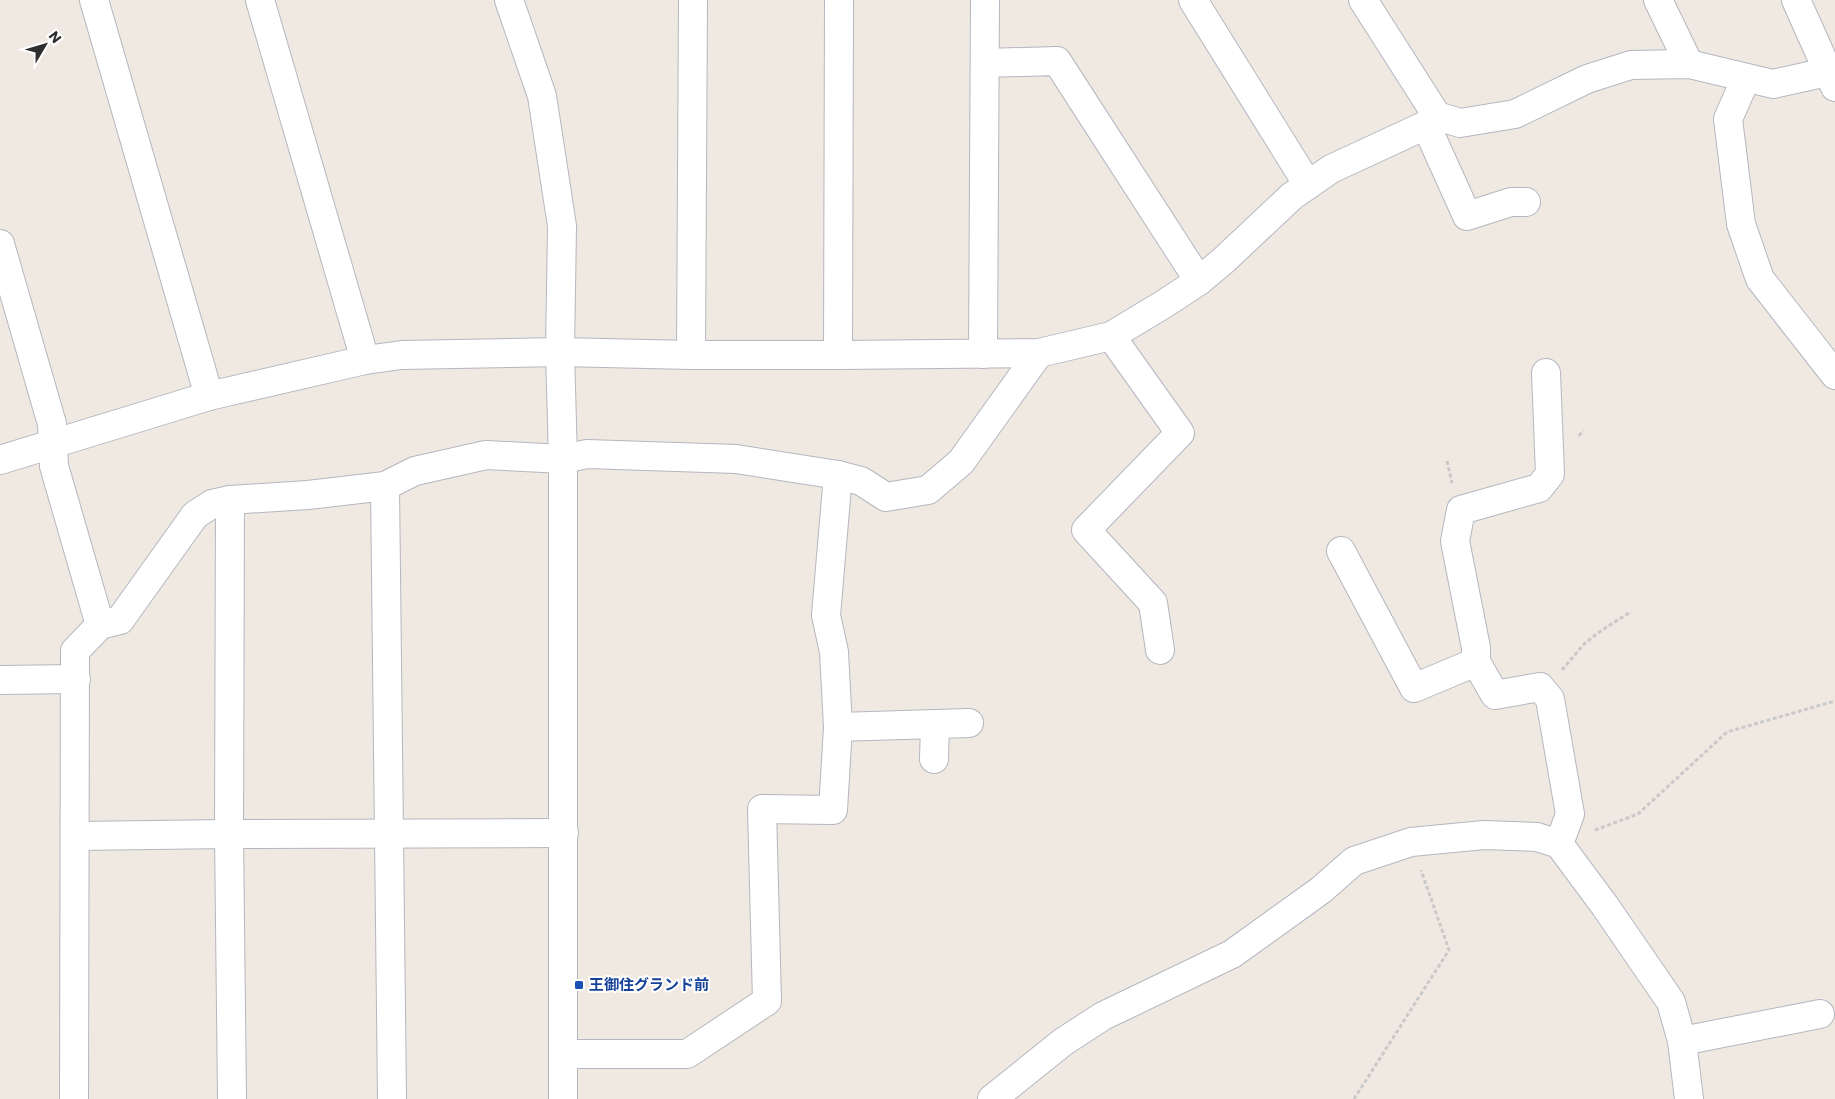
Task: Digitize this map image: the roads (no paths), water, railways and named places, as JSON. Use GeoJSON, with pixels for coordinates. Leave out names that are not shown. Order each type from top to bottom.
{"type":"FeatureCollection","features":[{"type":"Feature","properties":{"kind":"street"},"geometry":{"type":"LineString","coordinates":[[94,0],[209,396]]}},
{"type":"Feature","properties":{"kind":"street"},"geometry":{"type":"LineString","coordinates":[[260,0],[364,360]]}},
{"type":"Feature","properties":{"kind":"street"},"geometry":{"type":"LineString","coordinates":[[509,0],[542,96],[562,226],[560,352],[563,459],[563,1099]]}},
{"type":"Feature","properties":{"kind":"street"},"geometry":{"type":"LineString","coordinates":[[691,355],[693,0]]}},
{"type":"Feature","properties":{"kind":"street"},"geometry":{"type":"LineString","coordinates":[[838,355],[839,0]]}},
{"type":"Feature","properties":{"kind":"street"},"geometry":{"type":"LineString","coordinates":[[983,354],[985,0]]}},
{"type":"Feature","properties":{"kind":"street"},"geometry":{"type":"LineString","coordinates":[[1193,0],[1308,185]]}},
{"type":"Feature","properties":{"kind":"street"},"geometry":{"type":"LineString","coordinates":[[1363,0],[1432,120],[1467,216],[1512,202],[1526,202]]}},
{"type":"Feature","properties":{"kind":"street"},"geometry":{"type":"LineString","coordinates":[[1658,0],[1689,64]]}},
{"type":"Feature","properties":{"kind":"street"},"geometry":{"type":"LineString","coordinates":[[0,460],[209,396],[364,360],[402,356],[560,352],[691,355],[1039,353],[1111,336],[1198,281],[1224,260],[1292,196],[1331,169],[1432,120],[1460,123],[1515,114],[1587,79],[1631,65],[1689,64],[1773,84],[1831,79],[1796,0]]}},
{"type":"Feature","properties":{"kind":"street"},"geometry":{"type":"LineString","coordinates":[[985,63],[1057,60],[1198,281]]}},
{"type":"Feature","properties":{"kind":"street"},"geometry":{"type":"LineString","coordinates":[[1746,78],[1728,119],[1741,224],[1760,279],[1835,375]]}},
{"type":"Feature","properties":{"kind":"street"},"geometry":{"type":"LineString","coordinates":[[0,244],[52,424],[54,466],[100,625]]}},
{"type":"Feature","properties":{"kind":"street"},"geometry":{"type":"LineString","coordinates":[[1111,336],[1187,442],[1086,530],[1124,587],[1152,603],[1160,650]]}},
{"type":"Feature","properties":{"kind":"street"},"geometry":{"type":"LineString","coordinates":[[74,1099],[75,651],[100,625],[120,620],[195,515],[212,504],[230,500],[308,495],[385,486],[415,471],[486,455],[563,459],[588,454],[736,459],[838,475],[862,481],[886,497],[928,490],[962,462],[1039,353]]}},
{"type":"Feature","properties":{"kind":"street"},"geometry":{"type":"LineString","coordinates":[[1546,373],[1550,474],[1539,488],[1461,510],[1455,541],[1476,648],[1476,662],[1495,695],[1540,687],[1550,700],[1570,814],[1560,844]]}},
{"type":"Feature","properties":{"kind":"street"},"geometry":{"type":"LineString","coordinates":[[563,1054],[687,1054],[767,1001],[762,809],[833,810],[838,727],[834,652],[826,615],[838,475]]}},
{"type":"Feature","properties":{"kind":"street"},"geometry":{"type":"LineString","coordinates":[[385,486],[392,1099]]}},
{"type":"Feature","properties":{"kind":"street"},"geometry":{"type":"LineString","coordinates":[[230,500],[229,834],[232,1099]]}},
{"type":"Feature","properties":{"kind":"street"},"geometry":{"type":"LineString","coordinates":[[1341,551],[1364,572],[1419,697],[1476,662]]}},
{"type":"Feature","properties":{"kind":"street"},"geometry":{"type":"LineString","coordinates":[[0,680],[76,679]]}},
{"type":"Feature","properties":{"kind":"street"},"geometry":{"type":"LineString","coordinates":[[838,727],[969,723]]}},
{"type":"Feature","properties":{"kind":"street"},"geometry":{"type":"LineString","coordinates":[[934,759],[935,724]]}},
{"type":"Feature","properties":{"kind":"street"},"geometry":{"type":"LineString","coordinates":[[76,836],[564,832]]}},
{"type":"Feature","properties":{"kind":"street"},"geometry":{"type":"LineString","coordinates":[[992,1099],[1063,1042],[1103,1016],[1232,954],[1321,890],[1354,861],[1411,842],[1484,834],[1537,837],[1560,844],[1671,1002],[1682,1041],[1689,1099]]}},
{"type":"Feature","properties":{"kind":"street"},"geometry":{"type":"LineString","coordinates":[[1682,1041],[1820,1014]]}},
{"type":"Feature","properties":{"kind":"place","name":"王御住グランド前"},"geometry":{"type":"Point","coordinates":[579,985]}}]}
